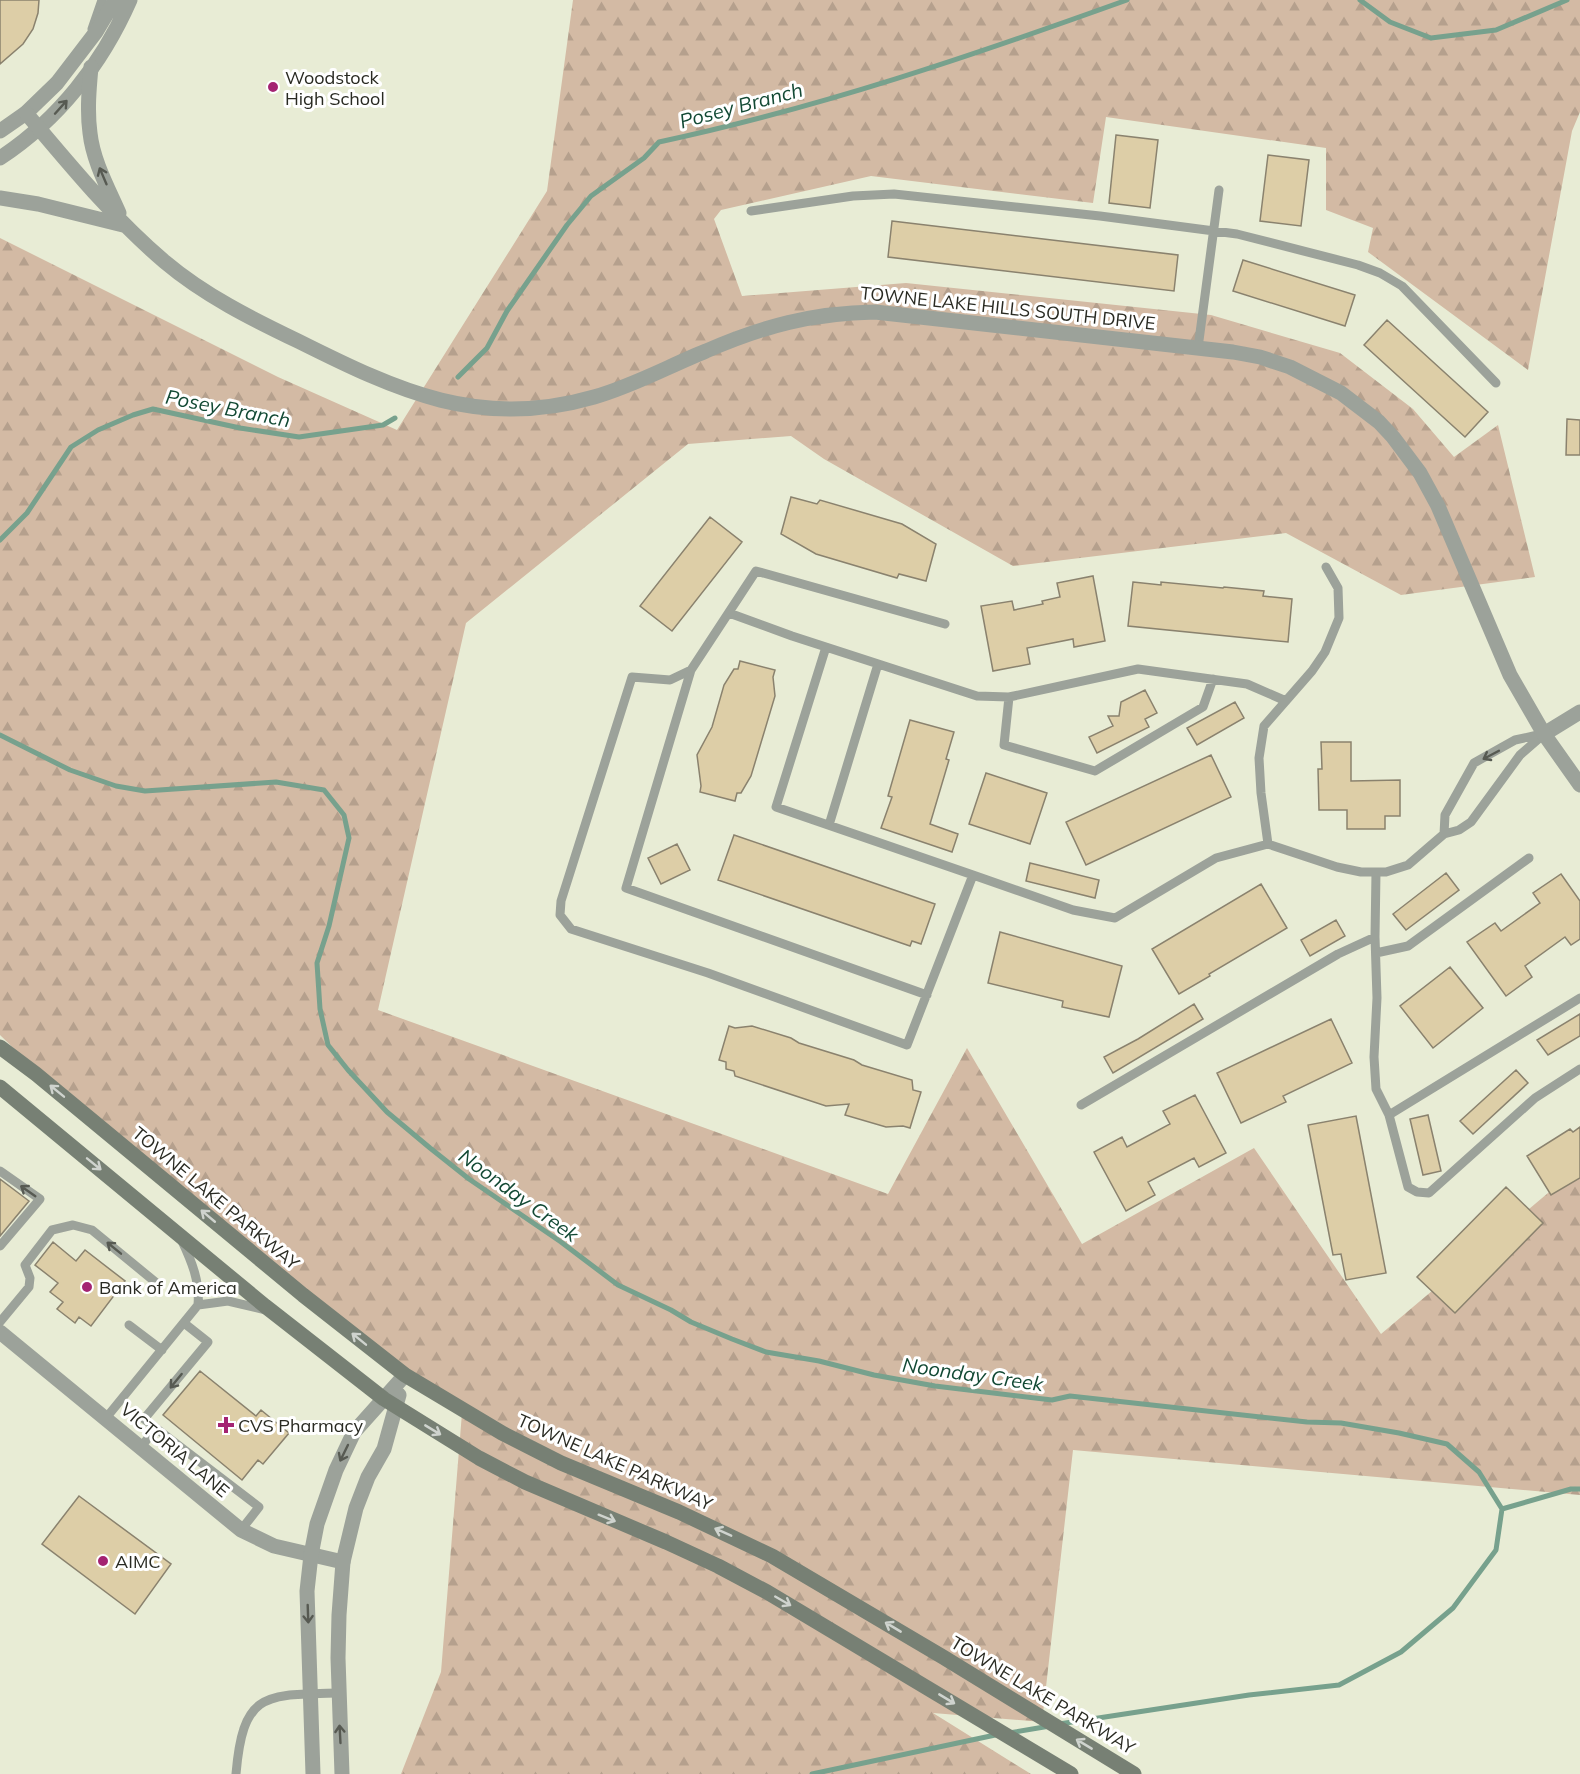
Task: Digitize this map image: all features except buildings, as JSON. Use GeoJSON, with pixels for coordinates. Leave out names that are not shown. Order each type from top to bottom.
{"type":"FeatureCollection","features":[{"type":"Feature","properties":{"kind":"main road","name":"TOWNE LAKE PARKWAY"},"geometry":{"type":"LineString","coordinates":[[0,1047],[303,1295],[405,1375],[502,1433],[561,1463],[679,1512],[772,1556],[1134,1774]]}},
{"type":"Feature","properties":{"kind":"main road"},"geometry":{"type":"LineString","coordinates":[[0,1087],[272,1311],[390,1403],[479,1458],[525,1482],[718,1566],[818,1621],[1071,1774]]}},
{"type":"Feature","properties":{"kind":"street"},"geometry":{"type":"LineString","coordinates":[[0,131],[26,113],[57,83],[96,32],[115,0]]}},
{"type":"Feature","properties":{"kind":"street"},"geometry":{"type":"LineString","coordinates":[[0,158],[39,129],[72,94],[114,32],[129,0]]}},
{"type":"Feature","properties":{"kind":"street"},"geometry":{"type":"LineString","coordinates":[[91,67],[88,92],[90,134],[100,170],[126,227]]}},
{"type":"Feature","properties":{"kind":"street","name":"TOWNE LAKE HILLS SOUTH DRIVE"},"geometry":{"type":"LineString","coordinates":[[26,113],[126,227],[167,264],[191,281],[268,327],[405,390],[438,400],[474,407],[522,409],[588,399],[781,323],[827,314],[875,312],[1198,348],[1260,357],[1290,367],[1315,379],[1361,407],[1393,437],[1420,473],[1430,489],[1497,647],[1524,701],[1580,785]]}},
{"type":"Feature","properties":{"kind":"street"},"geometry":{"type":"LineString","coordinates":[[0,198],[38,204],[126,227]]}},
{"type":"Feature","properties":{"kind":"street"},"geometry":{"type":"LineString","coordinates":[[1544,734],[1580,712]]}},
{"type":"Feature","properties":{"kind":"street","name":"VICTORIA LANE"},"geometry":{"type":"LineString","coordinates":[[0,1332],[242,1530],[274,1546],[343,1562]]}},
{"type":"Feature","properties":{"kind":"street"},"geometry":{"type":"LineString","coordinates":[[342,1774],[338,1693],[339,1615],[343,1562],[356,1508],[368,1477],[384,1449],[390,1403],[405,1375]]}},
{"type":"Feature","properties":{"kind":"street"},"geometry":{"type":"LineString","coordinates":[[313,1774],[307,1591],[311,1555],[326,1496],[354,1432],[390,1403]]}},
{"type":"Feature","properties":{"kind":"lane"},"geometry":{"type":"LineString","coordinates":[[86,43],[102,0]]}},
{"type":"Feature","properties":{"kind":"lane"},"geometry":{"type":"LineString","coordinates":[[1198,348],[1219,190]]}},
{"type":"Feature","properties":{"kind":"lane"},"geometry":{"type":"LineString","coordinates":[[751,212],[853,196],[894,194],[1101,216],[1237,234],[1358,265],[1380,273],[1402,286],[1496,383]]}},
{"type":"Feature","properties":{"kind":"lane"},"geometry":{"type":"LineString","coordinates":[[1268,844],[1258,758],[1264,726],[1312,672],[1325,652],[1339,618],[1338,588],[1326,567]]}},
{"type":"Feature","properties":{"kind":"lane"},"geometry":{"type":"LineString","coordinates":[[927,995],[626,888],[691,670],[756,571],[945,624]]}},
{"type":"Feature","properties":{"kind":"lane"},"geometry":{"type":"LineString","coordinates":[[729,613],[977,696],[1009,697],[1138,669],[1246,684],[1286,701]]}},
{"type":"Feature","properties":{"kind":"lane"},"geometry":{"type":"LineString","coordinates":[[826,647],[776,807],[1072,910],[1115,918],[1216,858],[1268,844],[1336,867],[1361,872],[1386,872],[1408,865],[1444,834],[1459,830],[1471,822],[1520,755],[1544,734]]}},
{"type":"Feature","properties":{"kind":"lane"},"geometry":{"type":"LineString","coordinates":[[829,825],[878,664]]}},
{"type":"Feature","properties":{"kind":"lane"},"geometry":{"type":"LineString","coordinates":[[691,670],[670,680],[632,677],[561,901],[560,915],[571,929],[708,974],[908,1045],[974,875]]}},
{"type":"Feature","properties":{"kind":"lane"},"geometry":{"type":"LineString","coordinates":[[1009,697],[1004,745],[1095,771],[1203,707],[1213,679]]}},
{"type":"Feature","properties":{"kind":"lane"},"geometry":{"type":"LineString","coordinates":[[1444,834],[1445,815],[1474,764],[1515,740],[1544,734]]}},
{"type":"Feature","properties":{"kind":"lane"},"geometry":{"type":"LineString","coordinates":[[1376,953],[1408,945],[1529,858]]}},
{"type":"Feature","properties":{"kind":"lane"},"geometry":{"type":"LineString","coordinates":[[1376,872],[1377,998],[1374,1057],[1376,1089],[1389,1115],[1408,1187],[1417,1192],[1429,1193],[1535,1098],[1580,1069]]}},
{"type":"Feature","properties":{"kind":"lane"},"geometry":{"type":"LineString","coordinates":[[1081,1105],[1338,954],[1375,937]]}},
{"type":"Feature","properties":{"kind":"lane"},"geometry":{"type":"LineString","coordinates":[[1389,1115],[1580,998]]}},
{"type":"Feature","properties":{"kind":"lane"},"geometry":{"type":"LineString","coordinates":[[0,1171],[40,1199],[0,1246]]}},
{"type":"Feature","properties":{"kind":"lane"},"geometry":{"type":"LineString","coordinates":[[0,1322],[29,1287],[30,1278],[25,1265],[52,1230],[73,1225],[92,1230],[159,1285]]}},
{"type":"Feature","properties":{"kind":"lane"},"geometry":{"type":"LineString","coordinates":[[106,1418],[198,1305],[196,1275],[178,1234]]}},
{"type":"Feature","properties":{"kind":"lane"},"geometry":{"type":"LineString","coordinates":[[198,1305],[228,1301],[272,1311]]}},
{"type":"Feature","properties":{"kind":"lane"},"geometry":{"type":"LineString","coordinates":[[184,1323],[208,1342],[144,1419],[259,1507],[242,1530]]}},
{"type":"Feature","properties":{"kind":"lane"},"geometry":{"type":"LineString","coordinates":[[129,1325],[162,1350]]}},
{"type":"Feature","properties":{"kind":"lane"},"geometry":{"type":"LineString","coordinates":[[141,1447],[156,1428]]}},
{"type":"Feature","properties":{"kind":"lane"},"geometry":{"type":"LineString","coordinates":[[236,1774],[242,1736],[253,1710],[268,1699],[277,1696],[338,1693]]}},
{"type":"Feature","properties":{"kind":"green space"},"geometry":{"type":"Polygon","coordinates":[[[573,0],[1580,0],[1580,112],[1572,131],[1528,370],[1368,252],[1373,228],[1326,210],[1326,148],[1106,117],[1093,203],[871,176],[721,210],[714,219],[742,296],[906,283],[1211,315],[1340,353],[1413,409],[1454,457],[1498,425],[1535,577],[1401,595],[1286,533],[1013,566],[824,459],[791,436],[688,444],[466,623],[378,1010],[888,1194],[967,1048],[1082,1244],[1254,1148],[1381,1334],[1580,1166],[1580,1495],[1073,1450],[1042,1722],[933,1713],[1031,1774],[401,1774],[441,1672],[462,1413],[84,1117],[0,1035],[0,238],[278,377],[397,430],[547,191],[573,0]]]}},
{"type":"Feature","properties":{"kind":"waterway","name":"Posey Branch"},"geometry":{"type":"LineString","coordinates":[[458,377],[487,348],[507,311],[567,225],[591,196],[644,158],[659,142],[837,97],[1012,41],[1127,0]]}},
{"type":"Feature","properties":{"kind":"waterway","name":"Posey Branch"},"geometry":{"type":"LineString","coordinates":[[1360,0],[1390,22],[1431,38],[1496,30],[1567,0]]}},
{"type":"Feature","properties":{"kind":"waterway","name":"Posey Branch"},"geometry":{"type":"LineString","coordinates":[[0,540],[27,513],[71,447],[98,430],[133,415],[153,409],[240,428],[299,437],[383,425],[395,418]]}},
{"type":"Feature","properties":{"kind":"waterway","name":"Noonday Creek"},"geometry":{"type":"LineString","coordinates":[[0,735],[70,770],[116,786],[145,791],[276,782],[324,790],[344,815],[349,838],[329,926],[317,963],[320,1009],[328,1045],[387,1112],[430,1148],[469,1179],[561,1242],[618,1285],[691,1322],[766,1352],[819,1361],[874,1375],[935,1386],[1052,1400],[1070,1396],[1307,1422],[1341,1423],[1447,1444],[1479,1472],[1502,1509],[1496,1550],[1453,1608],[1401,1652],[1339,1685],[1249,1695],[1059,1724]]}},
{"type":"Feature","properties":{"kind":"waterway"},"geometry":{"type":"LineString","coordinates":[[1502,1509],[1571,1489],[1580,1489]]}},
{"type":"Feature","properties":{"kind":"waterway","name":"Noonday Creek"},"geometry":{"type":"LineString","coordinates":[[1009,1733],[1050,1726]]}},
{"type":"Feature","properties":{"kind":"waterway","name":"Noonday Creek"},"geometry":{"type":"LineString","coordinates":[[812,1774],[1000,1734]]}},
{"type":"Feature","properties":{"kind":"place","name":"Woodstock High School"},"geometry":{"type":"Point","coordinates":[273,87]}},
{"type":"Feature","properties":{"kind":"place","name":"Bank of America"},"geometry":{"type":"Point","coordinates":[87,1287]}},
{"type":"Feature","properties":{"kind":"place","name":"CVS Pharmacy"},"geometry":{"type":"Point","coordinates":[226,1425]}},
{"type":"Feature","properties":{"kind":"place","name":"AIMC"},"geometry":{"type":"Point","coordinates":[103,1561]}}]}
